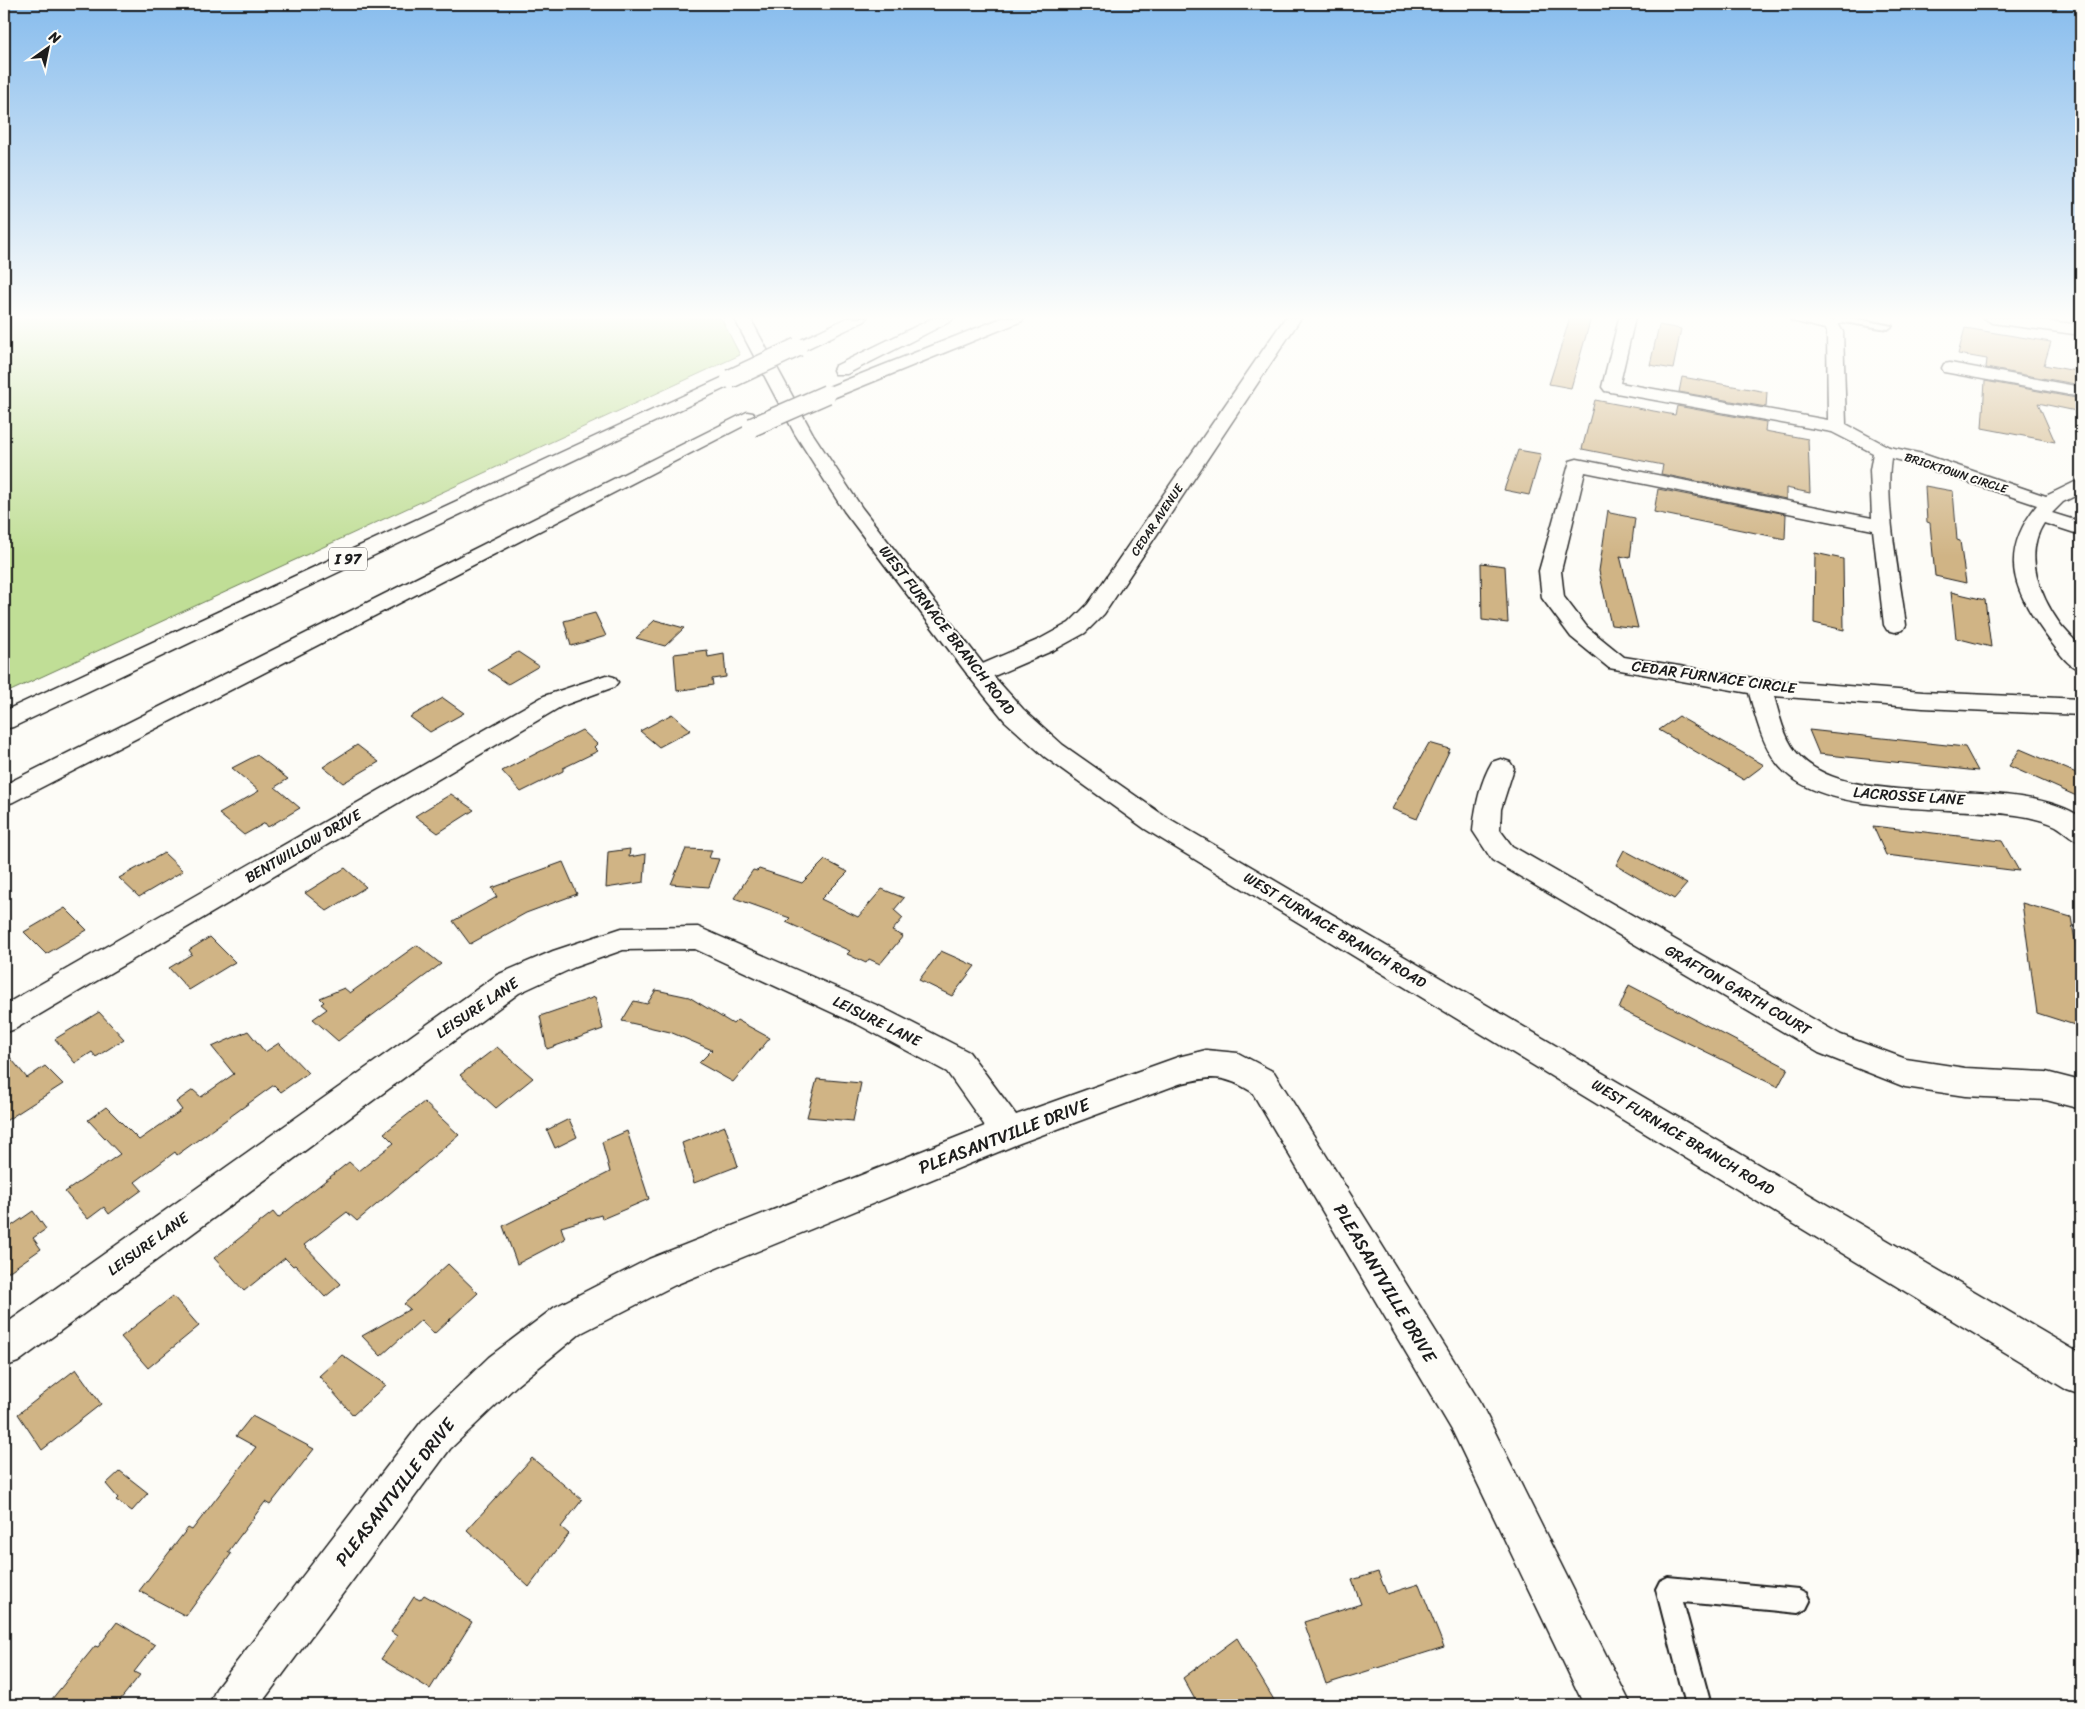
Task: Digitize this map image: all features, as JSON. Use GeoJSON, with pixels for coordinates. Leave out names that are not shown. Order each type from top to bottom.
{"type":"FeatureCollection","features":[{"type":"Feature","properties":{"kind":"main road","name":"I 97"},"geometry":{"type":"LineString","coordinates":[[4,722],[690,398]]}},
{"type":"Feature","properties":{"kind":"main road","name":"WEST FURNACE BRANCH ROAD"},"geometry":{"type":"LineString","coordinates":[[785,398],[804,434],[854,511],[979,674],[1014,715],[1054,751],[1154,822],[2081,1376]]}},
{"type":"Feature","properties":{"kind":"main road"},"geometry":{"type":"LineString","coordinates":[[7,794],[750,422],[802,398]]}},
{"type":"Feature","properties":{"kind":"main road","name":"CEDAR AVENUE"},"geometry":{"type":"LineString","coordinates":[[979,674],[1046,645],[1077,628],[1096,609],[1239,398]]}},
{"type":"Feature","properties":{"kind":"main road","name":"BRICKTOWN CIRCLE"},"geometry":{"type":"LineString","coordinates":[[1672,398],[1838,427],[1883,451],[1916,458],[2049,505]]}},
{"type":"Feature","properties":{"kind":"main road"},"geometry":{"type":"LineString","coordinates":[[1837,398],[1838,427]]}},
{"type":"Feature","properties":{"kind":"main road"},"geometry":{"type":"LineString","coordinates":[[1883,451],[1880,470],[1883,526],[1895,625]]}},
{"type":"Feature","properties":{"kind":"main road","name":"CEDAR FURNACE CIRCLE"},"geometry":{"type":"LineString","coordinates":[[1883,526],[1577,465],[1550,571],[1554,598],[1579,632],[1617,663],[1758,686],[1923,700],[2081,707]]}},
{"type":"Feature","properties":{"kind":"main road"},"geometry":{"type":"LineString","coordinates":[[2081,485],[2049,505],[2031,526],[2023,554],[2026,582],[2039,610],[2081,663]]}},
{"type":"Feature","properties":{"kind":"main road"},"geometry":{"type":"LineString","coordinates":[[2049,505],[2081,504]]}},
{"type":"Feature","properties":{"kind":"main road"},"geometry":{"type":"LineString","coordinates":[[2049,505],[2081,529]]}},
{"type":"Feature","properties":{"kind":"main road","name":"BENTWILLOW DRIVE"},"geometry":{"type":"LineString","coordinates":[[4,1020],[553,700],[606,682]]}},
{"type":"Feature","properties":{"kind":"main road","name":"LACROSSE LANE"},"geometry":{"type":"LineString","coordinates":[[1758,686],[1778,744],[1794,766],[1823,785],[1852,793],[1994,802],[2035,809],[2061,817],[2077,827],[2081,832]]}},
{"type":"Feature","properties":{"kind":"main road","name":"GRAFTON GARTH COURT"},"geometry":{"type":"LineString","coordinates":[[1501,768],[1488,809],[1486,831],[1502,853],[1830,1044],[1905,1073],[1965,1082],[2046,1086],[2081,1095]]}},
{"type":"Feature","properties":{"kind":"main road","name":"LEISURE LANE"},"geometry":{"type":"LineString","coordinates":[[4,1348],[508,984],[564,959],[622,939],[698,938],[870,1016],[958,1062],[1009,1132]]}},
{"type":"Feature","properties":{"kind":"main road","name":"PLEASANTVILLE DRIVE"},"geometry":{"type":"LineString","coordinates":[[232,1705],[436,1435],[502,1371],[568,1320],[662,1272],[1009,1132],[1178,1070],[1206,1064],[1238,1068],[1263,1082],[1467,1418],[1608,1705]]}},
{"type":"Feature","properties":{"kind":"lane"},"geometry":{"type":"LineString","coordinates":[[1698,1705],[1668,1589],[1798,1601]]}},
{"type":"Feature","properties":{"kind":"green space"},"geometry":{"type":"Polygon","coordinates":[[[4,398],[647,398],[4,694],[4,398]]]}},
{"type":"Feature","properties":{"kind":"building"},"geometry":{"type":"Polygon","coordinates":[[[1712,398],[1767,398],[1766,407],[1712,398]]]}},
{"type":"Feature","properties":{"kind":"building"},"geometry":{"type":"Polygon","coordinates":[[[1984,398],[2081,399],[2081,412],[2038,403],[2055,442],[1982,428],[1984,398]]]}},
{"type":"Feature","properties":{"kind":"building"},"geometry":{"type":"Polygon","coordinates":[[[1595,400],[1675,415],[1677,406],[1766,422],[1765,431],[1808,439],[1810,493],[1786,488],[1786,499],[1661,474],[1663,465],[1582,449],[1595,400]]]}},
{"type":"Feature","properties":{"kind":"building"},"geometry":{"type":"Polygon","coordinates":[[[1518,450],[1541,454],[1529,495],[1504,490],[1518,450]]]}},
{"type":"Feature","properties":{"kind":"building"},"geometry":{"type":"Polygon","coordinates":[[[1925,486],[1953,491],[1957,540],[1960,541],[1966,583],[1935,576],[1930,523],[1927,522],[1925,486]]]}},
{"type":"Feature","properties":{"kind":"building"},"geometry":{"type":"Polygon","coordinates":[[[1658,489],[1786,514],[1785,539],[1654,512],[1658,489]]]}},
{"type":"Feature","properties":{"kind":"building"},"geometry":{"type":"Polygon","coordinates":[[[1608,510],[1610,513],[1635,518],[1630,558],[1620,556],[1638,628],[1611,625],[1599,571],[1608,510]]]}},
{"type":"Feature","properties":{"kind":"building"},"geometry":{"type":"Polygon","coordinates":[[[1815,553],[1843,559],[1844,630],[1814,623],[1815,553]]]}},
{"type":"Feature","properties":{"kind":"building"},"geometry":{"type":"Polygon","coordinates":[[[1481,563],[1505,566],[1508,623],[1482,620],[1481,563]]]}},
{"type":"Feature","properties":{"kind":"building"},"geometry":{"type":"Polygon","coordinates":[[[1951,592],[1985,600],[1991,647],[1956,638],[1951,592]]]}},
{"type":"Feature","properties":{"kind":"building"},"geometry":{"type":"Polygon","coordinates":[[[595,613],[606,636],[571,646],[564,621],[595,613]]]}},
{"type":"Feature","properties":{"kind":"building"},"geometry":{"type":"Polygon","coordinates":[[[655,620],[684,628],[665,646],[636,638],[655,620]]]}},
{"type":"Feature","properties":{"kind":"building"},"geometry":{"type":"Polygon","coordinates":[[[707,650],[708,657],[724,654],[726,677],[712,679],[713,685],[677,691],[674,654],[707,650]]]}},
{"type":"Feature","properties":{"kind":"building"},"geometry":{"type":"Polygon","coordinates":[[[518,652],[539,666],[508,684],[488,670],[518,652]]]}},
{"type":"Feature","properties":{"kind":"building"},"geometry":{"type":"Polygon","coordinates":[[[443,698],[464,713],[430,732],[410,717],[443,698]]]}},
{"type":"Feature","properties":{"kind":"building"},"geometry":{"type":"Polygon","coordinates":[[[672,714],[691,730],[659,747],[640,731],[672,714]]]}},
{"type":"Feature","properties":{"kind":"building"},"geometry":{"type":"Polygon","coordinates":[[[1679,716],[1764,765],[1744,780],[1659,730],[1679,716]]]}},
{"type":"Feature","properties":{"kind":"building"},"geometry":{"type":"Polygon","coordinates":[[[582,730],[597,744],[594,747],[598,751],[563,768],[563,771],[521,792],[502,771],[582,730]]]}},
{"type":"Feature","properties":{"kind":"building"},"geometry":{"type":"Polygon","coordinates":[[[1809,730],[1965,747],[1978,771],[1819,754],[1809,730]]]}},
{"type":"Feature","properties":{"kind":"building"},"geometry":{"type":"Polygon","coordinates":[[[1429,743],[1450,749],[1417,819],[1392,809],[1429,743]]]}},
{"type":"Feature","properties":{"kind":"building"},"geometry":{"type":"Polygon","coordinates":[[[357,745],[379,762],[343,783],[323,767],[357,745]]]}},
{"type":"Feature","properties":{"kind":"building"},"geometry":{"type":"Polygon","coordinates":[[[2020,749],[2081,775],[2081,798],[2009,766],[2020,749]]]}},
{"type":"Feature","properties":{"kind":"building"},"geometry":{"type":"Polygon","coordinates":[[[257,755],[288,779],[275,787],[300,808],[268,827],[265,823],[244,835],[219,814],[259,791],[232,768],[257,755]]]}},
{"type":"Feature","properties":{"kind":"building"},"geometry":{"type":"Polygon","coordinates":[[[451,794],[474,810],[438,833],[415,816],[451,794]]]}},
{"type":"Feature","properties":{"kind":"building"},"geometry":{"type":"Polygon","coordinates":[[[1873,826],[2002,841],[2019,871],[1886,855],[1873,826]]]}},
{"type":"Feature","properties":{"kind":"building"},"geometry":{"type":"Polygon","coordinates":[[[630,849],[629,857],[646,854],[644,882],[606,888],[608,852],[630,849]]]}},
{"type":"Feature","properties":{"kind":"building"},"geometry":{"type":"Polygon","coordinates":[[[686,849],[712,850],[709,858],[719,859],[709,887],[671,884],[686,849]]]}},
{"type":"Feature","properties":{"kind":"building"},"geometry":{"type":"Polygon","coordinates":[[[1624,850],[1687,884],[1674,899],[1616,865],[1624,850]]]}},
{"type":"Feature","properties":{"kind":"building"},"geometry":{"type":"Polygon","coordinates":[[[164,853],[183,871],[139,897],[119,878],[164,853]]]}},
{"type":"Feature","properties":{"kind":"building"},"geometry":{"type":"Polygon","coordinates":[[[825,860],[848,872],[821,899],[858,917],[882,889],[904,898],[894,910],[903,918],[892,931],[903,936],[880,964],[869,959],[866,963],[847,954],[850,951],[786,922],[790,918],[734,898],[753,870],[757,871],[759,869],[802,883],[825,860]]]}},
{"type":"Feature","properties":{"kind":"building"},"geometry":{"type":"Polygon","coordinates":[[[563,862],[577,894],[526,913],[470,944],[453,921],[497,897],[492,888],[563,862]]]}},
{"type":"Feature","properties":{"kind":"building"},"geometry":{"type":"Polygon","coordinates":[[[345,868],[366,887],[327,911],[305,893],[345,868]]]}},
{"type":"Feature","properties":{"kind":"building"},"geometry":{"type":"Polygon","coordinates":[[[2022,903],[2071,917],[2081,976],[2081,1027],[2037,1013],[2022,903]]]}},
{"type":"Feature","properties":{"kind":"building"},"geometry":{"type":"Polygon","coordinates":[[[65,908],[87,930],[46,954],[24,932],[65,908]]]}},
{"type":"Feature","properties":{"kind":"building"},"geometry":{"type":"Polygon","coordinates":[[[210,937],[235,962],[189,990],[169,968],[192,954],[189,950],[210,937]]]}},
{"type":"Feature","properties":{"kind":"building"},"geometry":{"type":"Polygon","coordinates":[[[417,945],[441,964],[338,1041],[313,1019],[327,1009],[321,1004],[324,1002],[320,998],[344,988],[350,993],[417,945]]]}},
{"type":"Feature","properties":{"kind":"building"},"geometry":{"type":"Polygon","coordinates":[[[941,951],[975,966],[952,996],[919,980],[941,951]]]}},
{"type":"Feature","properties":{"kind":"building"},"geometry":{"type":"Polygon","coordinates":[[[1629,985],[1788,1068],[1778,1087],[1619,1009],[1629,985]]]}},
{"type":"Feature","properties":{"kind":"building"},"geometry":{"type":"Polygon","coordinates":[[[656,990],[689,997],[733,1024],[737,1020],[770,1038],[733,1082],[699,1063],[712,1050],[670,1032],[622,1021],[634,1001],[647,1004],[656,990]]]}},
{"type":"Feature","properties":{"kind":"building"},"geometry":{"type":"Polygon","coordinates":[[[595,997],[603,1029],[547,1049],[540,1016],[595,997]]]}},
{"type":"Feature","properties":{"kind":"building"},"geometry":{"type":"Polygon","coordinates":[[[99,1012],[124,1039],[96,1057],[92,1052],[75,1063],[55,1039],[99,1012]]]}},
{"type":"Feature","properties":{"kind":"building"},"geometry":{"type":"Polygon","coordinates":[[[248,1031],[265,1052],[279,1043],[308,1073],[281,1092],[274,1085],[177,1155],[175,1152],[135,1182],[142,1190],[109,1214],[104,1207],[88,1219],[65,1192],[120,1154],[88,1120],[106,1107],[139,1140],[182,1110],[176,1102],[193,1090],[201,1097],[234,1074],[212,1047],[248,1031]]]}},
{"type":"Feature","properties":{"kind":"building"},"geometry":{"type":"Polygon","coordinates":[[[497,1047],[533,1078],[496,1108],[460,1075],[497,1047]]]}},
{"type":"Feature","properties":{"kind":"building"},"geometry":{"type":"Polygon","coordinates":[[[4,1050],[27,1078],[45,1066],[63,1084],[4,1122],[4,1050]]]}},
{"type":"Feature","properties":{"kind":"building"},"geometry":{"type":"Polygon","coordinates":[[[817,1079],[861,1083],[853,1121],[807,1117],[817,1079]]]}},
{"type":"Feature","properties":{"kind":"building"},"geometry":{"type":"Polygon","coordinates":[[[424,1102],[459,1135],[357,1221],[347,1212],[304,1245],[341,1284],[325,1297],[295,1265],[293,1266],[285,1258],[244,1291],[214,1258],[273,1212],[278,1218],[349,1162],[359,1171],[394,1143],[384,1133],[424,1102]]]}},
{"type":"Feature","properties":{"kind":"building"},"geometry":{"type":"Polygon","coordinates":[[[569,1119],[577,1137],[555,1148],[547,1130],[569,1119]]]}},
{"type":"Feature","properties":{"kind":"building"},"geometry":{"type":"Polygon","coordinates":[[[725,1126],[738,1166],[694,1183],[682,1143],[725,1126]]]}},
{"type":"Feature","properties":{"kind":"building"},"geometry":{"type":"Polygon","coordinates":[[[627,1131],[649,1199],[602,1219],[601,1215],[561,1227],[565,1239],[517,1264],[503,1226],[610,1172],[602,1142],[627,1131]]]}},
{"type":"Feature","properties":{"kind":"building"},"geometry":{"type":"Polygon","coordinates":[[[33,1211],[46,1229],[33,1238],[41,1249],[4,1275],[4,1231],[33,1211]]]}},
{"type":"Feature","properties":{"kind":"building"},"geometry":{"type":"Polygon","coordinates":[[[448,1264],[478,1293],[434,1334],[421,1320],[381,1356],[362,1336],[410,1309],[404,1304],[448,1264]]]}},
{"type":"Feature","properties":{"kind":"building"},"geometry":{"type":"Polygon","coordinates":[[[173,1296],[199,1326],[148,1368],[121,1337],[173,1296]]]}},
{"type":"Feature","properties":{"kind":"building"},"geometry":{"type":"Polygon","coordinates":[[[342,1355],[386,1385],[353,1415],[319,1376],[342,1355]]]}},
{"type":"Feature","properties":{"kind":"building"},"geometry":{"type":"Polygon","coordinates":[[[76,1369],[101,1404],[42,1450],[18,1414],[76,1369]]]}},
{"type":"Feature","properties":{"kind":"building"},"geometry":{"type":"Polygon","coordinates":[[[252,1416],[314,1449],[270,1505],[265,1502],[228,1552],[231,1554],[186,1616],[139,1591],[188,1528],[192,1530],[256,1447],[236,1436],[252,1416]]]}},
{"type":"Feature","properties":{"kind":"building"},"geometry":{"type":"Polygon","coordinates":[[[532,1458],[582,1500],[561,1527],[569,1534],[529,1587],[467,1530],[532,1458]]]}},
{"type":"Feature","properties":{"kind":"building"},"geometry":{"type":"Polygon","coordinates":[[[120,1471],[148,1493],[132,1511],[116,1500],[118,1498],[106,1484],[120,1471]]]}},
{"type":"Feature","properties":{"kind":"building"},"geometry":{"type":"Polygon","coordinates":[[[1378,1572],[1387,1594],[1419,1584],[1444,1647],[1326,1684],[1304,1622],[1361,1604],[1352,1580],[1378,1572]]]}},
{"type":"Feature","properties":{"kind":"building"},"geometry":{"type":"Polygon","coordinates":[[[424,1595],[472,1622],[430,1689],[381,1659],[397,1636],[391,1632],[414,1597],[420,1600],[424,1595]]]}},
{"type":"Feature","properties":{"kind":"building"},"geometry":{"type":"Polygon","coordinates":[[[117,1622],[155,1645],[134,1672],[140,1675],[116,1705],[47,1705],[95,1646],[98,1647],[117,1622]]]}},
{"type":"Feature","properties":{"kind":"building"},"geometry":{"type":"Polygon","coordinates":[[[1237,1638],[1277,1705],[1198,1705],[1183,1678],[1237,1638]]]}}]}
